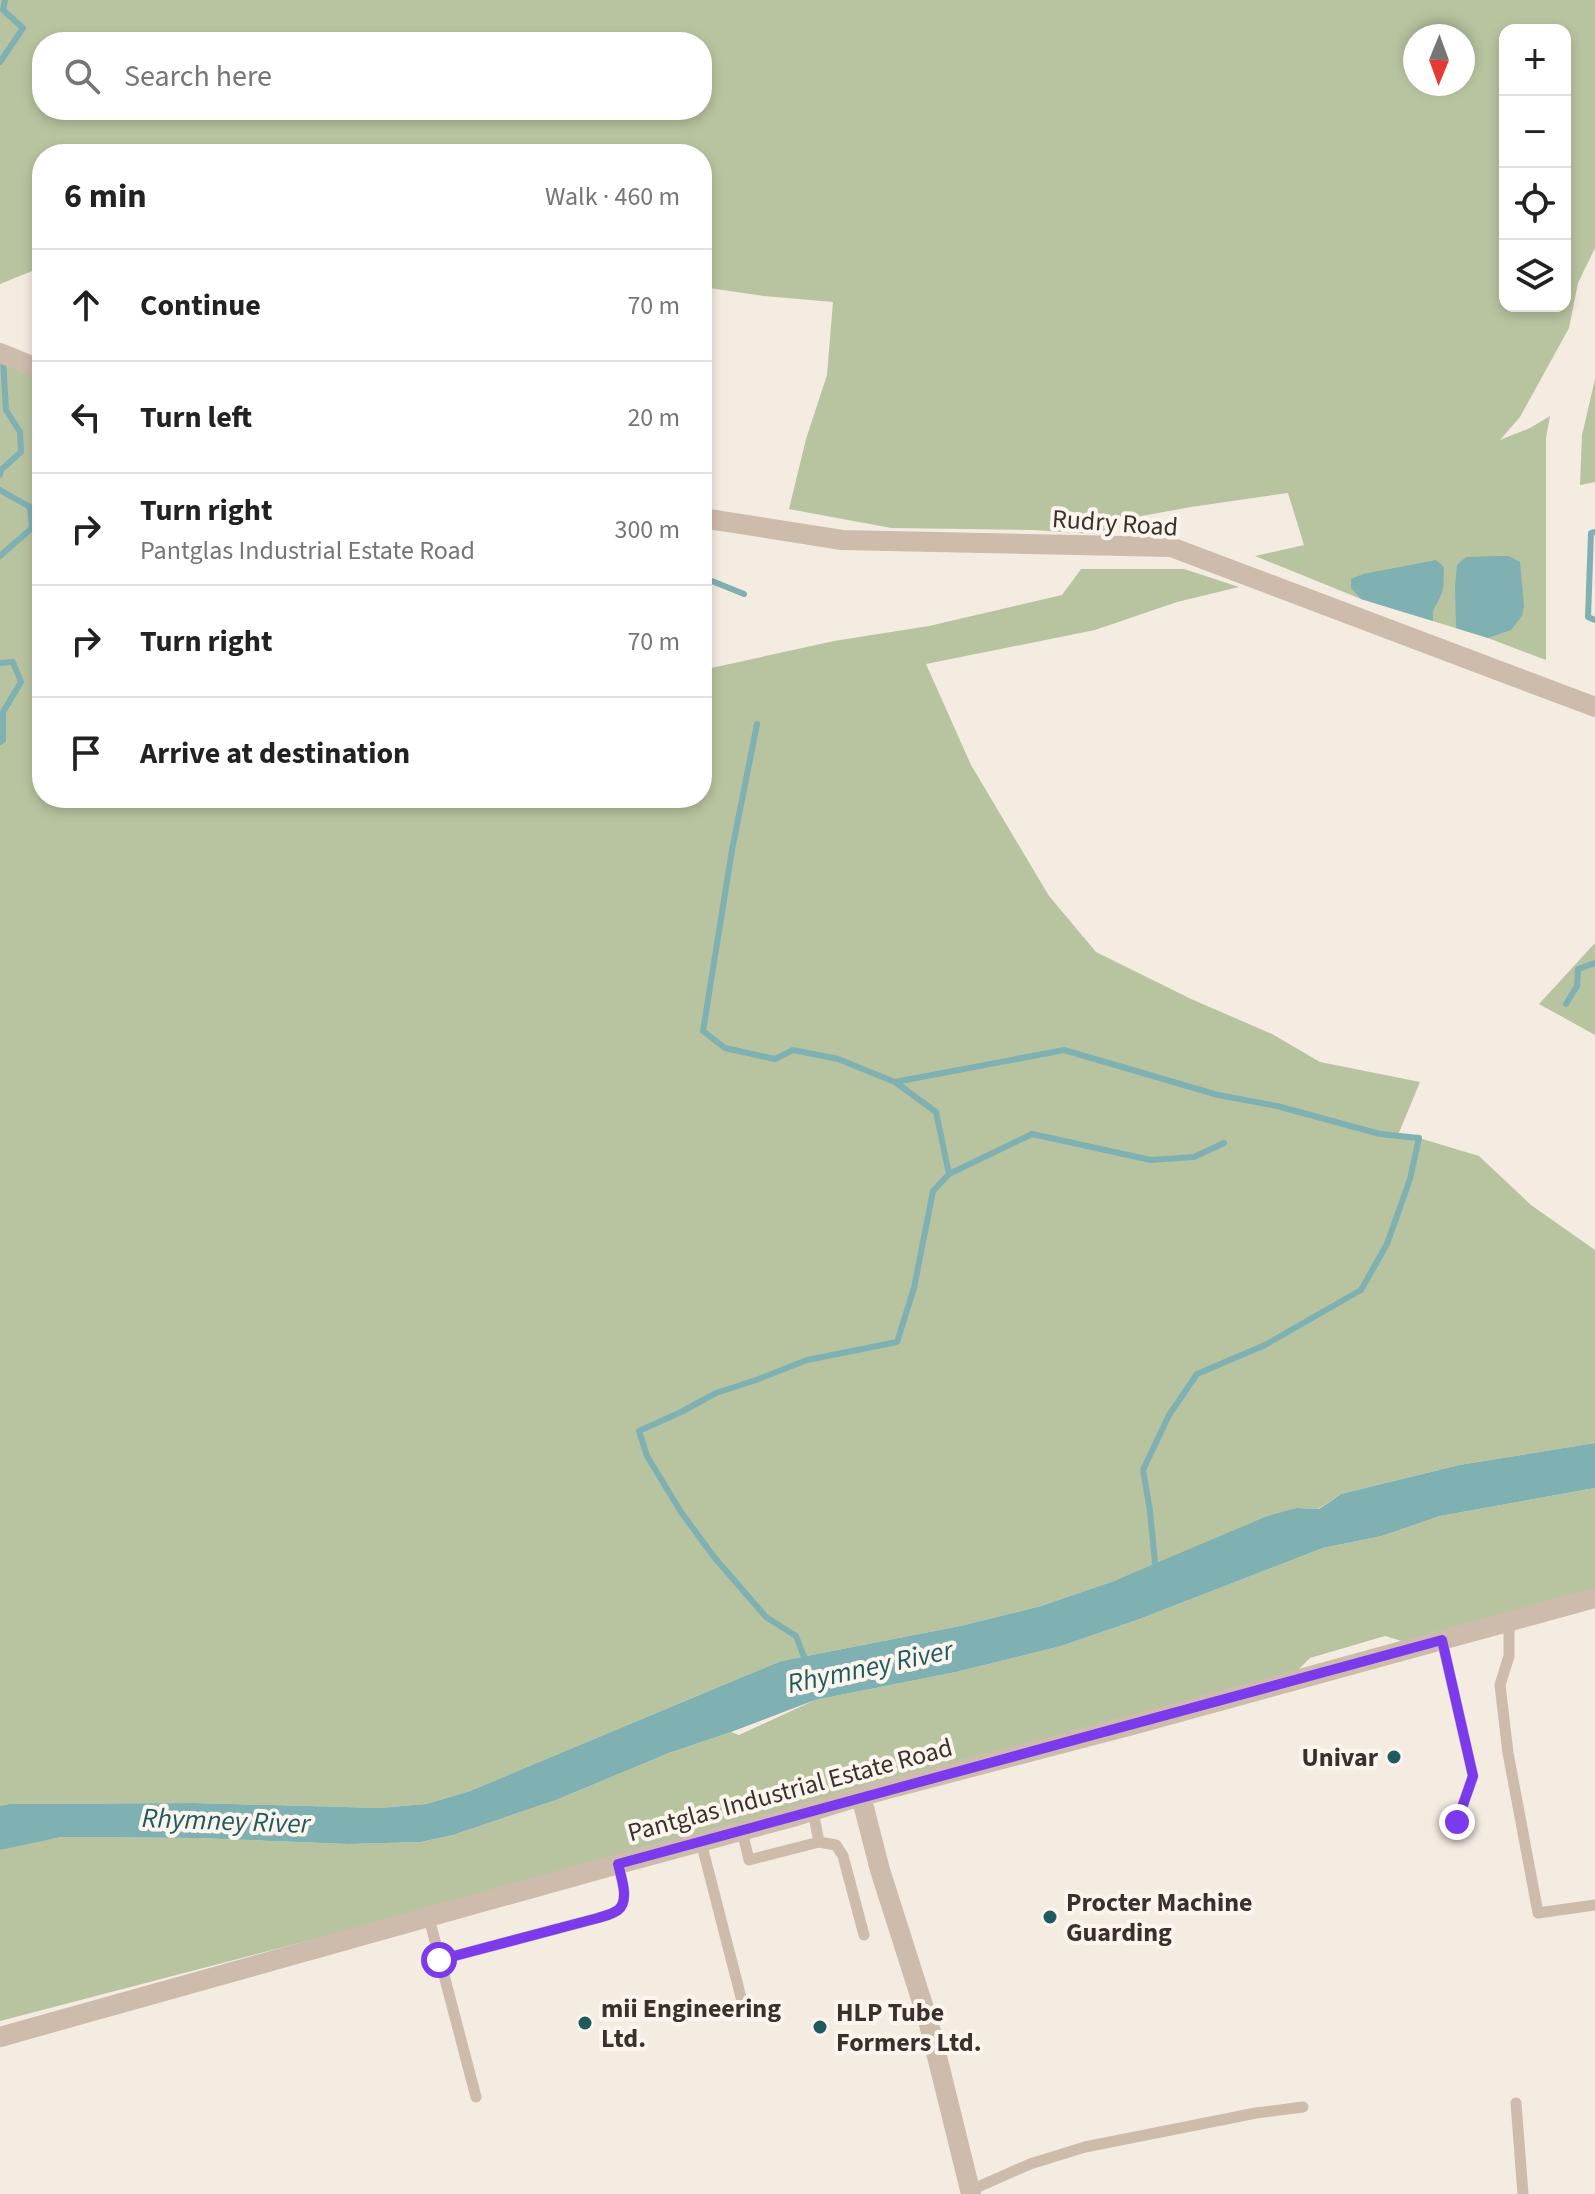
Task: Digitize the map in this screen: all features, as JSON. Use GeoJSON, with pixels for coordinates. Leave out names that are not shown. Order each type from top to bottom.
{"type":"FeatureCollection","features":[{"type":"Feature","properties":{"kind":"street"},"geometry":{"type":"LineString","coordinates":[[0,353],[32,366]]}},
{"type":"Feature","properties":{"kind":"street","name":"Rudry Road"},"geometry":{"type":"LineString","coordinates":[[712,520],[842,540],[1171,547],[1595,707]]}},
{"type":"Feature","properties":{"kind":"street","name":"Pantglas Industrial Estate Road"},"geometry":{"type":"LineString","coordinates":[[0,2037],[861,1796],[1595,1598]]}},
{"type":"Feature","properties":{"kind":"street"},"geometry":{"type":"LineString","coordinates":[[861,1796],[880,1870],[929,2024],[971,2192]]}},
{"type":"Feature","properties":{"kind":"lane"},"geometry":{"type":"LineString","coordinates":[[1509,1621],[1509,1656],[1500,1685],[1508,1753],[1538,1913],[1595,1905]]}},
{"type":"Feature","properties":{"kind":"lane"},"geometry":{"type":"LineString","coordinates":[[1442,1640],[1473,1776],[1457,1822]]}},
{"type":"Feature","properties":{"kind":"lane"},"geometry":{"type":"LineString","coordinates":[[813,1811],[819,1842]]}},
{"type":"Feature","properties":{"kind":"lane"},"geometry":{"type":"LineString","coordinates":[[742,1831],[749,1860],[819,1842],[836,1845],[840,1849],[864,1935]]}},
{"type":"Feature","properties":{"kind":"lane"},"geometry":{"type":"LineString","coordinates":[[701,1842],[744,2009]]}},
{"type":"Feature","properties":{"kind":"lane"},"geometry":{"type":"LineString","coordinates":[[439,1960],[619,1910],[624,1891],[618,1864]]}},
{"type":"Feature","properties":{"kind":"lane"},"geometry":{"type":"LineString","coordinates":[[429,1918],[476,2097]]}},
{"type":"Feature","properties":{"kind":"lane"},"geometry":{"type":"LineString","coordinates":[[1516,2103],[1523,2194]]}},
{"type":"Feature","properties":{"kind":"lane"},"geometry":{"type":"LineString","coordinates":[[971,2192],[1030,2164],[1085,2147],[1256,2113],[1303,2107]]}},
{"type":"Feature","properties":{"kind":"green space"},"geometry":{"type":"Polygon","coordinates":[[[0,0],[1595,0],[1595,248],[1578,283],[1569,328],[1520,417],[1500,440],[1550,416],[1546,438],[1546,660],[1488,638],[1361,599],[1255,556],[1304,545],[1288,493],[1114,521],[1109,535],[1033,530],[891,528],[789,509],[806,439],[827,375],[833,302],[712,288],[712,144],[32,144],[32,271],[0,284],[0,0]]]}},
{"type":"Feature","properties":{"kind":"green space"},"geometry":{"type":"Polygon","coordinates":[[[0,348],[32,365],[32,808],[712,808],[712,668],[834,641],[929,626],[1062,595],[1081,569],[1184,569],[1239,587],[1177,602],[1095,630],[926,664],[971,765],[1049,896],[1096,952],[1191,999],[1272,1034],[1320,1062],[1420,1082],[1398,1135],[1479,1156],[1531,1205],[1595,1250],[1595,1443],[1459,1465],[1341,1494],[1318,1509],[1296,1508],[1114,1581],[1041,1606],[960,1626],[781,1661],[470,1791],[426,1804],[379,1808],[195,1803],[0,1806],[0,348]]]}},
{"type":"Feature","properties":{"kind":"green space"},"geometry":{"type":"Polygon","coordinates":[[[1595,379],[1595,482],[1580,485],[1582,435],[1595,379]]]}},
{"type":"Feature","properties":{"kind":"green space"},"geometry":{"type":"Polygon","coordinates":[[[1595,943],[1595,1035],[1539,1004],[1595,943]]]}},
{"type":"Feature","properties":{"kind":"green space"},"geometry":{"type":"Polygon","coordinates":[[[1595,1488],[1595,1592],[1405,1642],[1385,1636],[1310,1658],[1294,1674],[410,1914],[0,2021],[0,1850],[5,1848],[61,1837],[348,1844],[421,1842],[453,1835],[556,1800],[669,1753],[731,1732],[739,1735],[815,1700],[956,1672],[1061,1646],[1323,1548],[1382,1536],[1440,1516],[1595,1488]]]}},
{"type":"Feature","properties":{"kind":"water"},"geometry":{"type":"Polygon","coordinates":[[[1509,556],[1520,562],[1522,616],[1511,630],[1488,638],[1456,628],[1457,565],[1466,557],[1509,556]]]}},
{"type":"Feature","properties":{"kind":"water"},"geometry":{"type":"Polygon","coordinates":[[[1436,560],[1444,567],[1444,581],[1433,621],[1361,599],[1351,588],[1351,579],[1363,574],[1436,560]]]}},
{"type":"Feature","properties":{"kind":"water","name":"Rhymney River"},"geometry":{"type":"Polygon","coordinates":[[[1595,1443],[1595,1488],[1440,1516],[1382,1536],[1323,1548],[1061,1646],[956,1672],[815,1700],[669,1753],[556,1800],[453,1835],[421,1842],[348,1844],[61,1837],[0,1850],[0,1806],[9,1804],[195,1803],[379,1808],[426,1804],[470,1791],[781,1661],[960,1626],[1041,1606],[1114,1581],[1265,1517],[1296,1508],[1319,1509],[1341,1494],[1459,1465],[1595,1443]]]}},
{"type":"Feature","properties":{"kind":"waterway"},"geometry":{"type":"LineString","coordinates":[[0,62],[23,28],[3,10],[5,0]]}},
{"type":"Feature","properties":{"kind":"waterway"},"geometry":{"type":"LineString","coordinates":[[0,475],[1,470],[21,452],[20,432],[6,410],[3,359]]}},
{"type":"Feature","properties":{"kind":"waterway"},"geometry":{"type":"LineString","coordinates":[[0,490],[30,507],[32,528],[0,556]]}},
{"type":"Feature","properties":{"kind":"waterway"},"geometry":{"type":"LineString","coordinates":[[1595,532],[1591,533],[1588,617],[1595,620]]}},
{"type":"Feature","properties":{"kind":"waterway"},"geometry":{"type":"LineString","coordinates":[[712,581],[744,594]]}},
{"type":"Feature","properties":{"kind":"waterway"},"geometry":{"type":"LineString","coordinates":[[0,663],[13,662],[21,682],[3,712],[3,740],[0,742]]}},
{"type":"Feature","properties":{"kind":"waterway"},"geometry":{"type":"LineString","coordinates":[[757,724],[732,850],[703,1031],[725,1048],[775,1059],[793,1050],[838,1059],[895,1082]]}},
{"type":"Feature","properties":{"kind":"waterway"},"geometry":{"type":"LineString","coordinates":[[1566,1004],[1577,986],[1578,969],[1595,963]]}},
{"type":"Feature","properties":{"kind":"waterway","name":"Rhymney River"},"geometry":{"type":"LineString","coordinates":[[804,1657],[796,1636],[766,1617],[714,1557],[681,1512],[647,1456],[639,1431],[716,1393],[807,1360],[897,1342],[914,1288],[933,1191],[949,1174],[936,1112],[895,1082],[1064,1050],[1218,1095],[1277,1106],[1380,1134],[1419,1138],[1410,1179],[1387,1244],[1361,1290],[1265,1345],[1197,1374],[1169,1415],[1143,1470],[1155,1563]]}},
{"type":"Feature","properties":{"kind":"waterway"},"geometry":{"type":"LineString","coordinates":[[949,1174],[1032,1134],[1151,1160],[1194,1157],[1224,1143]]}},
{"type":"Feature","properties":{"kind":"place","name":"Univar"},"geometry":{"type":"Point","coordinates":[1394,1757]}},
{"type":"Feature","properties":{"kind":"place","name":"Procter Machine Guarding"},"geometry":{"type":"Point","coordinates":[1050,1917]}},
{"type":"Feature","properties":{"kind":"place","name":"mii Engineering Ltd."},"geometry":{"type":"Point","coordinates":[585,2023]}},
{"type":"Feature","properties":{"kind":"place","name":"HLP Tube Formers Ltd."},"geometry":{"type":"Point","coordinates":[820,2027]}},
{"type":"Feature","properties":{"kind":"route"},"geometry":{"type":"LineString","coordinates":[[439,1960],[619,1910],[624,1891],[618,1864],[1442,1640],[1473,1776],[1457,1822]]}}]}
